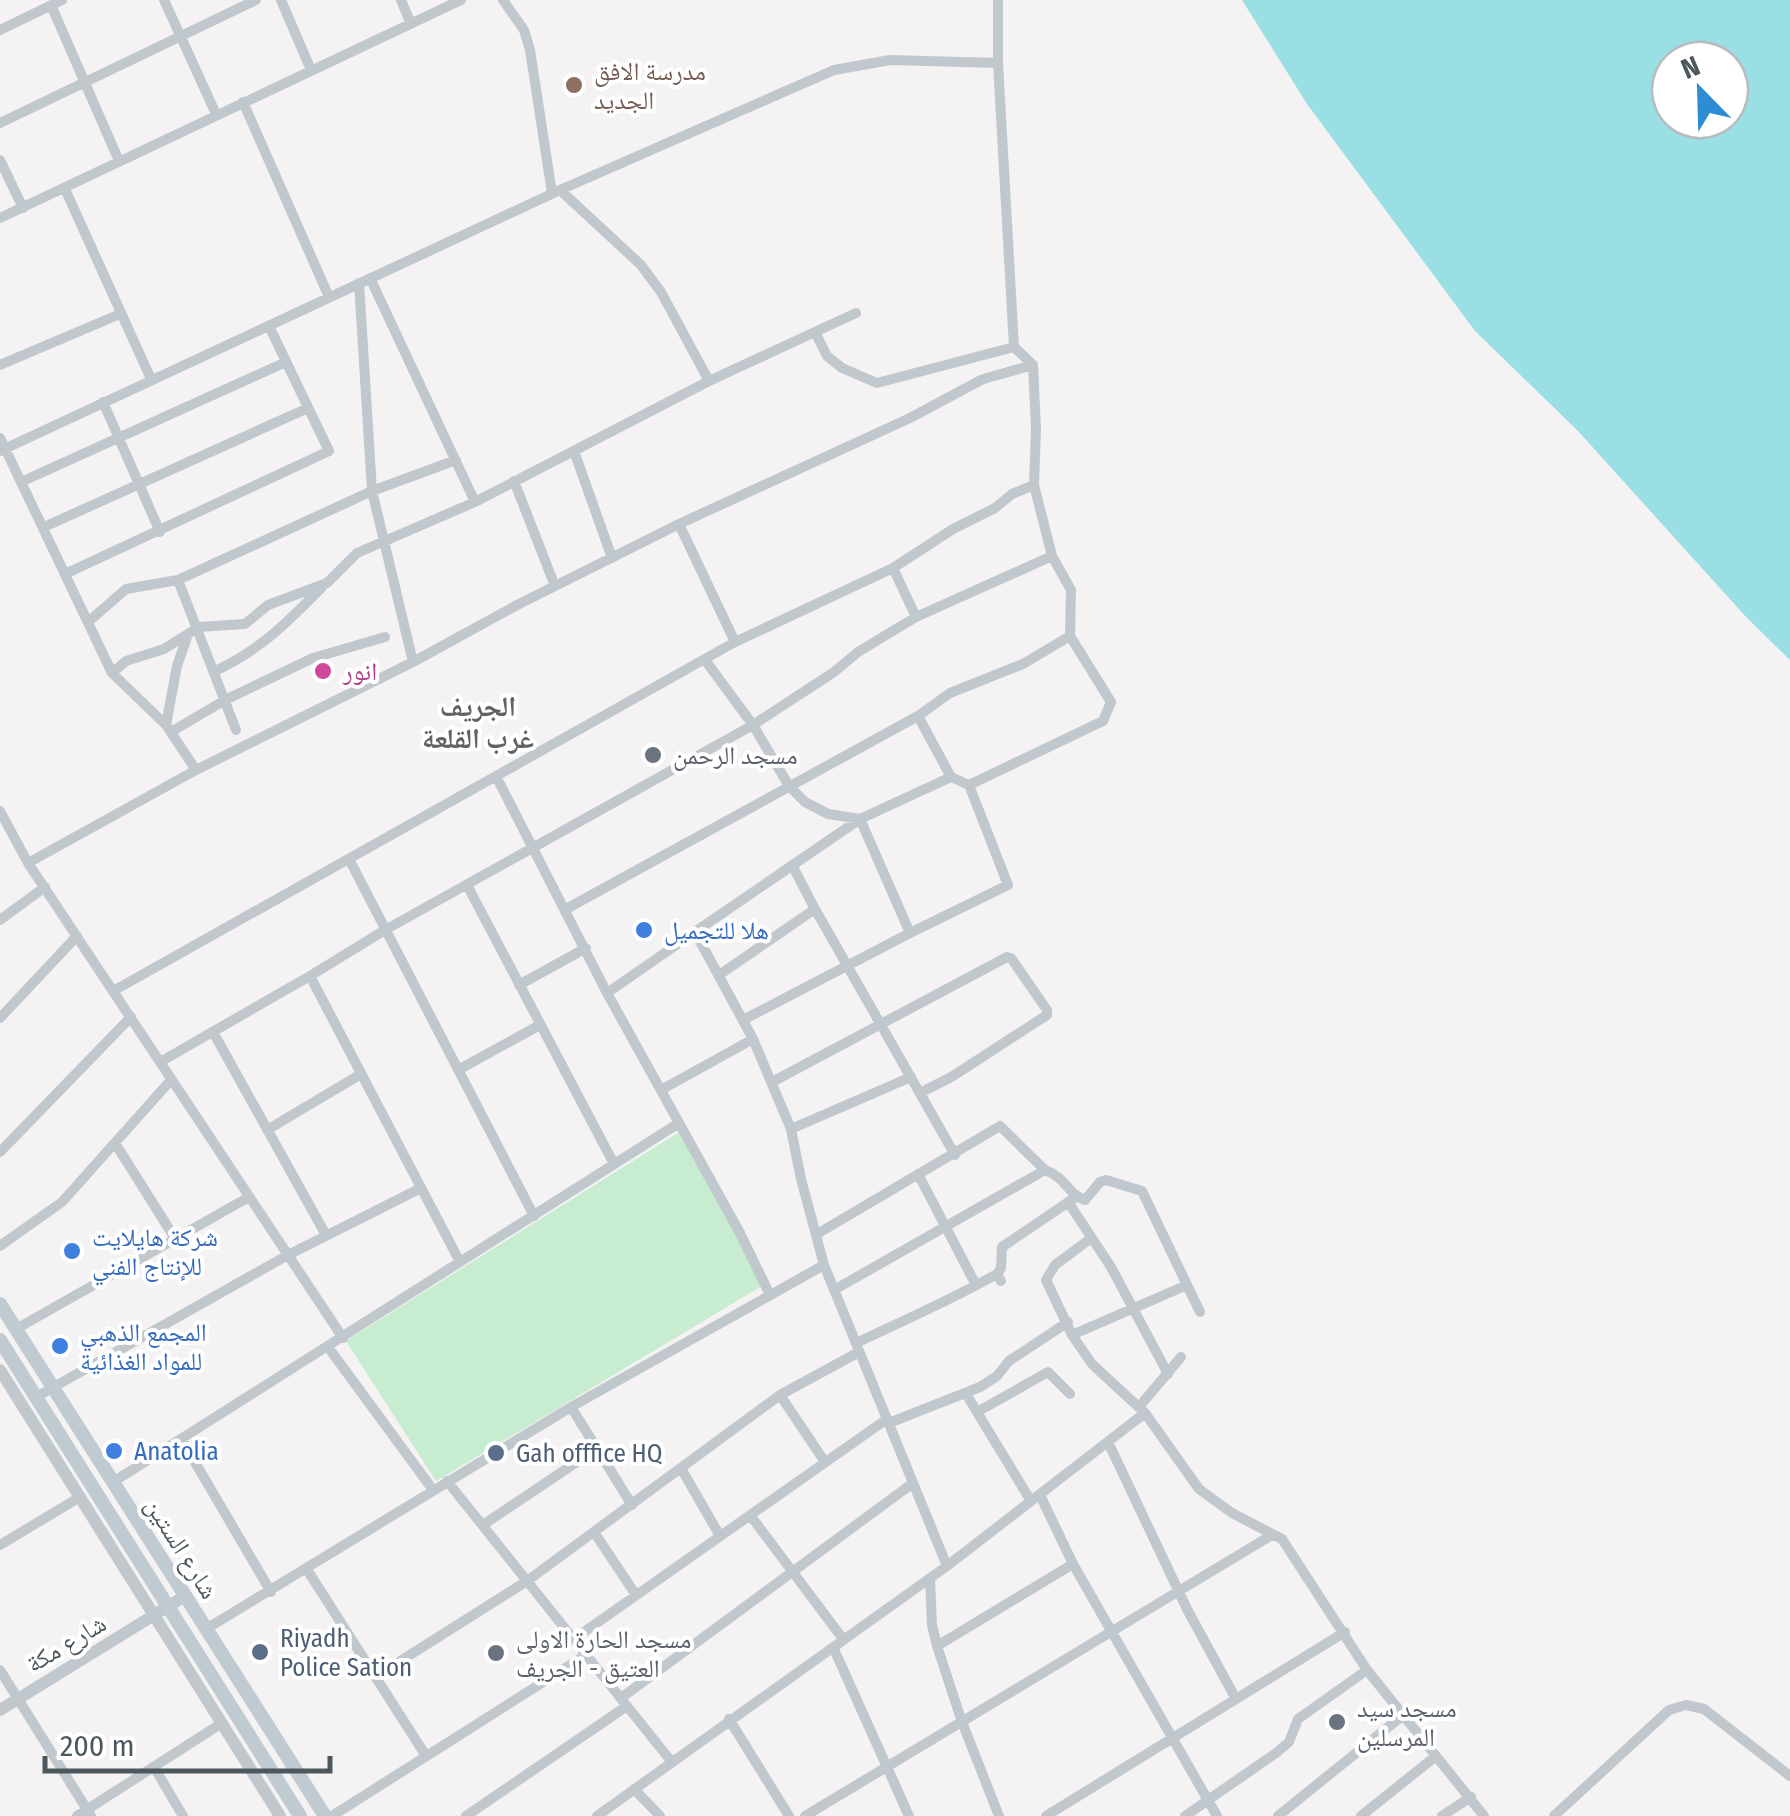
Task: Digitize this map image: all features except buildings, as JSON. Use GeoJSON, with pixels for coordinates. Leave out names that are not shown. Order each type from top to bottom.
{"type":"FeatureCollection","features":[{"type":"Feature","properties":{"kind":"main road","name":"شارع الستين"},"geometry":{"type":"LineString","coordinates":[[0,1304],[329,1816]]}},
{"type":"Feature","properties":{"kind":"main road","name":"شارع الستين"},"geometry":{"type":"LineString","coordinates":[[0,1340],[300,1816]]}},
{"type":"Feature","properties":{"kind":"main road"},"geometry":{"type":"LineString","coordinates":[[19,1370],[36,1360]]}},
{"type":"Feature","properties":{"kind":"street"},"geometry":{"type":"LineString","coordinates":[[164,0],[216,114]]}},
{"type":"Feature","properties":{"kind":"street"},"geometry":{"type":"LineString","coordinates":[[0,123],[256,0]]}},
{"type":"Feature","properties":{"kind":"street"},"geometry":{"type":"LineString","coordinates":[[281,0],[311,70]]}},
{"type":"Feature","properties":{"kind":"street"},"geometry":{"type":"LineString","coordinates":[[400,0],[411,24]]}},
{"type":"Feature","properties":{"kind":"street"},"geometry":{"type":"LineString","coordinates":[[0,218],[461,0]]}},
{"type":"Feature","properties":{"kind":"street"},"geometry":{"type":"LineString","coordinates":[[503,0],[524,30],[530,50],[556,192],[641,265],[661,292],[709,380]]}},
{"type":"Feature","properties":{"kind":"street"},"geometry":{"type":"LineString","coordinates":[[969,785],[1103,720],[1111,702],[1070,636],[1071,590],[1052,556],[1034,484],[1033,365],[1014,347],[998,0]]}},
{"type":"Feature","properties":{"kind":"street"},"geometry":{"type":"LineString","coordinates":[[0,30],[56,3],[84,82],[120,161]]}},
{"type":"Feature","properties":{"kind":"street"},"geometry":{"type":"LineString","coordinates":[[196,770],[169,729],[112,673],[44,526],[1,446],[556,192],[834,70],[890,60],[998,63]]}},
{"type":"Feature","properties":{"kind":"street"},"geometry":{"type":"LineString","coordinates":[[243,102],[329,297]]}},
{"type":"Feature","properties":{"kind":"street"},"geometry":{"type":"LineString","coordinates":[[0,160],[23,208]]}},
{"type":"Feature","properties":{"kind":"street"},"geometry":{"type":"LineString","coordinates":[[65,189],[151,379]]}},
{"type":"Feature","properties":{"kind":"street"},"geometry":{"type":"LineString","coordinates":[[365,281],[475,502]]}},
{"type":"Feature","properties":{"kind":"street"},"geometry":{"type":"LineString","coordinates":[[365,281],[372,491],[413,662]]}},
{"type":"Feature","properties":{"kind":"street"},"geometry":{"type":"LineString","coordinates":[[215,671],[247,656],[276,634],[357,553],[475,502],[709,380],[856,313]]}},
{"type":"Feature","properties":{"kind":"street"},"geometry":{"type":"LineString","coordinates":[[0,365],[120,314]]}},
{"type":"Feature","properties":{"kind":"street"},"geometry":{"type":"LineString","coordinates":[[65,574],[330,451],[268,326]]}},
{"type":"Feature","properties":{"kind":"street"},"geometry":{"type":"LineString","coordinates":[[815,332],[828,356],[842,368],[877,382],[1014,347]]}},
{"type":"Feature","properties":{"kind":"street"},"geometry":{"type":"LineString","coordinates":[[22,482],[286,362]]}},
{"type":"Feature","properties":{"kind":"street"},"geometry":{"type":"LineString","coordinates":[[28,863],[196,770],[679,524],[910,418],[983,380],[1033,365]]}},
{"type":"Feature","properties":{"kind":"street"},"geometry":{"type":"LineString","coordinates":[[103,402],[160,532]]}},
{"type":"Feature","properties":{"kind":"street"},"geometry":{"type":"LineString","coordinates":[[44,526],[308,408]]}},
{"type":"Feature","properties":{"kind":"street"},"geometry":{"type":"LineString","coordinates":[[574,451],[612,558]]}},
{"type":"Feature","properties":{"kind":"street"},"geometry":{"type":"LineString","coordinates":[[88,622],[126,589],[178,580],[372,491],[456,460]]}},
{"type":"Feature","properties":{"kind":"street"},"geometry":{"type":"LineString","coordinates":[[514,481],[554,586]]}},
{"type":"Feature","properties":{"kind":"street"},"geometry":{"type":"LineString","coordinates":[[115,990],[735,642],[893,568],[994,508],[1007,496],[1034,484]]}},
{"type":"Feature","properties":{"kind":"street"},"geometry":{"type":"LineString","coordinates":[[679,524],[735,642]]}},
{"type":"Feature","properties":{"kind":"street"},"geometry":{"type":"LineString","coordinates":[[160,1062],[385,930],[753,725],[916,617],[1052,556]]}},
{"type":"Feature","properties":{"kind":"street"},"geometry":{"type":"LineString","coordinates":[[893,568],[916,617]]}},
{"type":"Feature","properties":{"kind":"street"},"geometry":{"type":"LineString","coordinates":[[178,580],[236,730]]}},
{"type":"Feature","properties":{"kind":"street"},"geometry":{"type":"LineString","coordinates":[[112,673],[126,661],[164,649],[199,627],[245,624],[268,605],[327,583]]}},
{"type":"Feature","properties":{"kind":"street"},"geometry":{"type":"LineString","coordinates":[[169,729],[177,666],[188,634]]}},
{"type":"Feature","properties":{"kind":"street"},"geometry":{"type":"LineString","coordinates":[[566,909],[918,716],[950,692],[1023,664],[1070,636]]}},
{"type":"Feature","properties":{"kind":"street"},"geometry":{"type":"LineString","coordinates":[[169,729],[313,658],[385,637]]}},
{"type":"Feature","properties":{"kind":"street"},"geometry":{"type":"LineString","coordinates":[[705,660],[753,725],[788,786],[814,808],[860,819]]}},
{"type":"Feature","properties":{"kind":"street"},"geometry":{"type":"LineString","coordinates":[[743,1020],[1008,885],[969,785],[950,777],[918,716]]}},
{"type":"Feature","properties":{"kind":"street"},"geometry":{"type":"LineString","coordinates":[[607,992],[860,819],[950,777]]}},
{"type":"Feature","properties":{"kind":"street"},"geometry":{"type":"LineString","coordinates":[[496,778],[769,1293]]}},
{"type":"Feature","properties":{"kind":"street"},"geometry":{"type":"LineString","coordinates":[[0,810],[28,863],[343,1338]]}},
{"type":"Feature","properties":{"kind":"street"},"geometry":{"type":"LineString","coordinates":[[860,819],[910,933]]}},
{"type":"Feature","properties":{"kind":"street"},"geometry":{"type":"LineString","coordinates":[[349,859],[534,1216]]}},
{"type":"Feature","properties":{"kind":"street"},"geometry":{"type":"LineString","coordinates":[[792,865],[954,1155]]}},
{"type":"Feature","properties":{"kind":"street"},"geometry":{"type":"LineString","coordinates":[[467,885],[614,1164]]}},
{"type":"Feature","properties":{"kind":"street"},"geometry":{"type":"LineString","coordinates":[[0,920],[45,887]]}},
{"type":"Feature","properties":{"kind":"street"},"geometry":{"type":"LineString","coordinates":[[719,975],[816,910]]}},
{"type":"Feature","properties":{"kind":"street"},"geometry":{"type":"LineString","coordinates":[[695,932],[743,1020],[792,1129],[800,1179],[824,1265],[948,1566]]}},
{"type":"Feature","properties":{"kind":"street"},"geometry":{"type":"LineString","coordinates":[[0,1018],[77,936]]}},
{"type":"Feature","properties":{"kind":"street"},"geometry":{"type":"LineString","coordinates":[[519,986],[586,948]]}},
{"type":"Feature","properties":{"kind":"street"},"geometry":{"type":"LineString","coordinates":[[772,1082],[1007,957],[1014,961],[1048,1010],[1042,1019],[922,1092]]}},
{"type":"Feature","properties":{"kind":"street"},"geometry":{"type":"LineString","coordinates":[[310,976],[460,1262]]}},
{"type":"Feature","properties":{"kind":"street"},"geometry":{"type":"LineString","coordinates":[[0,1152],[131,1017]]}},
{"type":"Feature","properties":{"kind":"street"},"geometry":{"type":"LineString","coordinates":[[458,1070],[538,1026]]}},
{"type":"Feature","properties":{"kind":"street"},"geometry":{"type":"LineString","coordinates":[[213,1032],[326,1236]]}},
{"type":"Feature","properties":{"kind":"street"},"geometry":{"type":"LineString","coordinates":[[661,1090],[752,1039]]}},
{"type":"Feature","properties":{"kind":"street"},"geometry":{"type":"LineString","coordinates":[[267,1130],[361,1074]]}},
{"type":"Feature","properties":{"kind":"street"},"geometry":{"type":"LineString","coordinates":[[792,1129],[911,1077]]}},
{"type":"Feature","properties":{"kind":"street"},"geometry":{"type":"LineString","coordinates":[[0,1246],[62,1202],[171,1080]]}},
{"type":"Feature","properties":{"kind":"street"},"geometry":{"type":"LineString","coordinates":[[113,1482],[679,1123]]}},
{"type":"Feature","properties":{"kind":"street"},"geometry":{"type":"LineString","coordinates":[[817,1234],[1003,1126],[1045,1170],[1061,1176],[1090,1239],[1110,1267],[1168,1374]]}},
{"type":"Feature","properties":{"kind":"street"},"geometry":{"type":"LineString","coordinates":[[115,1143],[176,1240]]}},
{"type":"Feature","properties":{"kind":"street"},"geometry":{"type":"LineString","coordinates":[[834,1290],[1045,1170]]}},
{"type":"Feature","properties":{"kind":"street"},"geometry":{"type":"LineString","coordinates":[[918,1174],[976,1286]]}},
{"type":"Feature","properties":{"kind":"street"},"geometry":{"type":"LineString","coordinates":[[374,1678],[527,1581],[780,1395],[858,1347],[999,1278],[1002,1247],[1072,1200],[1089,1200],[1100,1182],[1106,1180],[1142,1192],[1200,1312]]}},
{"type":"Feature","properties":{"kind":"street"},"geometry":{"type":"LineString","coordinates":[[36,1397],[288,1255],[421,1188]]}},
{"type":"Feature","properties":{"kind":"street"},"geometry":{"type":"LineString","coordinates":[[16,1329],[249,1197]]}},
{"type":"Feature","properties":{"kind":"street"},"geometry":{"type":"LineString","coordinates":[[1090,1239],[1055,1265],[1046,1280],[1072,1335],[1092,1364],[1142,1410],[1199,1489],[1232,1514],[1282,1540],[1367,1670],[1484,1816]]}},
{"type":"Feature","properties":{"kind":"street"},"geometry":{"type":"LineString","coordinates":[[206,1629],[447,1480],[824,1265]]}},
{"type":"Feature","properties":{"kind":"street"},"geometry":{"type":"LineString","coordinates":[[1072,1335],[1187,1286]]}},
{"type":"Feature","properties":{"kind":"street"},"geometry":{"type":"LineString","coordinates":[[574,1639],[888,1421],[966,1394],[1068,1322]]}},
{"type":"Feature","properties":{"kind":"street"},"geometry":{"type":"LineString","coordinates":[[328,1347],[432,1490]]}},
{"type":"Feature","properties":{"kind":"street"},"geometry":{"type":"LineString","coordinates":[[597,1816],[948,1566],[1108,1442],[1142,1410],[1181,1357]]}},
{"type":"Feature","properties":{"kind":"street"},"geometry":{"type":"LineString","coordinates":[[0,1370],[280,1816]]}},
{"type":"Feature","properties":{"kind":"street"},"geometry":{"type":"LineString","coordinates":[[977,1412],[1048,1372],[1070,1394]]}},
{"type":"Feature","properties":{"kind":"street"},"geometry":{"type":"LineString","coordinates":[[966,1394],[1036,1498],[1217,1816]]}},
{"type":"Feature","properties":{"kind":"street"},"geometry":{"type":"LineString","coordinates":[[780,1395],[826,1462]]}},
{"type":"Feature","properties":{"kind":"street"},"geometry":{"type":"LineString","coordinates":[[571,1408],[632,1504]]}},
{"type":"Feature","properties":{"kind":"street"},"geometry":{"type":"LineString","coordinates":[[182,1440],[271,1592]]}},
{"type":"Feature","properties":{"kind":"street"},"geometry":{"type":"LineString","coordinates":[[1108,1442],[1236,1699]]}},
{"type":"Feature","properties":{"kind":"street"},"geometry":{"type":"LineString","coordinates":[[483,1525],[596,1449]]}},
{"type":"Feature","properties":{"kind":"street"},"geometry":{"type":"LineString","coordinates":[[682,1470],[720,1536]]}},
{"type":"Feature","properties":{"kind":"street"},"geometry":{"type":"LineString","coordinates":[[447,1480],[671,1760]]}},
{"type":"Feature","properties":{"kind":"street"},"geometry":{"type":"LineString","coordinates":[[466,1816],[481,1812],[913,1483]]}},
{"type":"Feature","properties":{"kind":"street"},"geometry":{"type":"LineString","coordinates":[[0,1529],[4,1542],[80,1497]]}},
{"type":"Feature","properties":{"kind":"street"},"geometry":{"type":"LineString","coordinates":[[750,1515],[843,1639]]}},
{"type":"Feature","properties":{"kind":"street"},"geometry":{"type":"LineString","coordinates":[[594,1532],[636,1596]]}},
{"type":"Feature","properties":{"kind":"street"},"geometry":{"type":"LineString","coordinates":[[805,1816],[1272,1536]]}},
{"type":"Feature","properties":{"kind":"street"},"geometry":{"type":"LineString","coordinates":[[937,1646],[1073,1564]]}},
{"type":"Feature","properties":{"kind":"street"},"geometry":{"type":"LineString","coordinates":[[306,1568],[426,1756]]}},
{"type":"Feature","properties":{"kind":"street"},"geometry":{"type":"LineString","coordinates":[[930,1578],[937,1646],[999,1816]]}},
{"type":"Feature","properties":{"kind":"street","name":"شارع مكة"},"geometry":{"type":"LineString","coordinates":[[0,1710],[185,1596]]}},
{"type":"Feature","properties":{"kind":"street"},"geometry":{"type":"LineString","coordinates":[[1046,1816],[1345,1632]]}},
{"type":"Feature","properties":{"kind":"street"},"geometry":{"type":"LineString","coordinates":[[833,1647],[909,1816]]}},
{"type":"Feature","properties":{"kind":"street"},"geometry":{"type":"LineString","coordinates":[[329,1816],[586,1655]]}},
{"type":"Feature","properties":{"kind":"street"},"geometry":{"type":"LineString","coordinates":[[0,1670],[85,1814],[222,1723]]}},
{"type":"Feature","properties":{"kind":"street"},"geometry":{"type":"LineString","coordinates":[[1185,1816],[1276,1753],[1289,1742],[1298,1719],[1367,1670]]}},
{"type":"Feature","properties":{"kind":"street"},"geometry":{"type":"LineString","coordinates":[[1554,1816],[1669,1710],[1686,1705],[1704,1709],[1790,1776]]}},
{"type":"Feature","properties":{"kind":"street"},"geometry":{"type":"LineString","coordinates":[[1278,1816],[1402,1716]]}},
{"type":"Feature","properties":{"kind":"street"},"geometry":{"type":"LineString","coordinates":[[730,1719],[789,1816]]}},
{"type":"Feature","properties":{"kind":"street"},"geometry":{"type":"LineString","coordinates":[[1361,1816],[1436,1756]]}},
{"type":"Feature","properties":{"kind":"street"},"geometry":{"type":"LineString","coordinates":[[154,1767],[183,1816]]}},
{"type":"Feature","properties":{"kind":"street"},"geometry":{"type":"LineString","coordinates":[[634,1788],[660,1816]]}},
{"type":"Feature","properties":{"kind":"street"},"geometry":{"type":"LineString","coordinates":[[1442,1816],[1472,1797]]}},
{"type":"Feature","properties":{"kind":"green space"},"geometry":{"type":"Polygon","coordinates":[[[684,1129],[767,1283],[436,1481],[346,1341],[684,1129]]]}},
{"type":"Feature","properties":{"kind":"water"},"geometry":{"type":"Polygon","coordinates":[[[1242,0],[1790,0],[1790,660],[1747,618],[1578,431],[1475,331],[1307,104],[1242,0]]]}},
{"type":"Feature","properties":{"kind":"place","name":"مدرسة الافق الجديد"},"geometry":{"type":"Point","coordinates":[574,85]}},
{"type":"Feature","properties":{"kind":"place","name":"انور"},"geometry":{"type":"Point","coordinates":[323,671]}},
{"type":"Feature","properties":{"kind":"place","name":"مسجد الرحمن"},"geometry":{"type":"Point","coordinates":[653,755]}},
{"type":"Feature","properties":{"kind":"place","name":"هلا للتجميل"},"geometry":{"type":"Point","coordinates":[644,930]}},
{"type":"Feature","properties":{"kind":"place","name":"شركة هايلايت للإنتاج الفني"},"geometry":{"type":"Point","coordinates":[72,1251]}},
{"type":"Feature","properties":{"kind":"place","name":"المجمع الذهبي للمواد الغذائية"},"geometry":{"type":"Point","coordinates":[60,1346]}},
{"type":"Feature","properties":{"kind":"place","name":"Anatolia"},"geometry":{"type":"Point","coordinates":[114,1451]}},
{"type":"Feature","properties":{"kind":"place","name":"Gah offfice HQ"},"geometry":{"type":"Point","coordinates":[496,1453]}},
{"type":"Feature","properties":{"kind":"place","name":"Riyadh Police Sation"},"geometry":{"type":"Point","coordinates":[260,1652]}},
{"type":"Feature","properties":{"kind":"place","name":"مسجد الحارة الاولى العتيق - الجريف"},"geometry":{"type":"Point","coordinates":[496,1653]}},
{"type":"Feature","properties":{"kind":"place","name":"مسجد سيد المرسلين"},"geometry":{"type":"Point","coordinates":[1337,1722]}},
{"type":"Feature","properties":{"kind":"district","name":"الجريف غرب القلعة"},"geometry":{"type":"Point","coordinates":[478,722]}}]}
